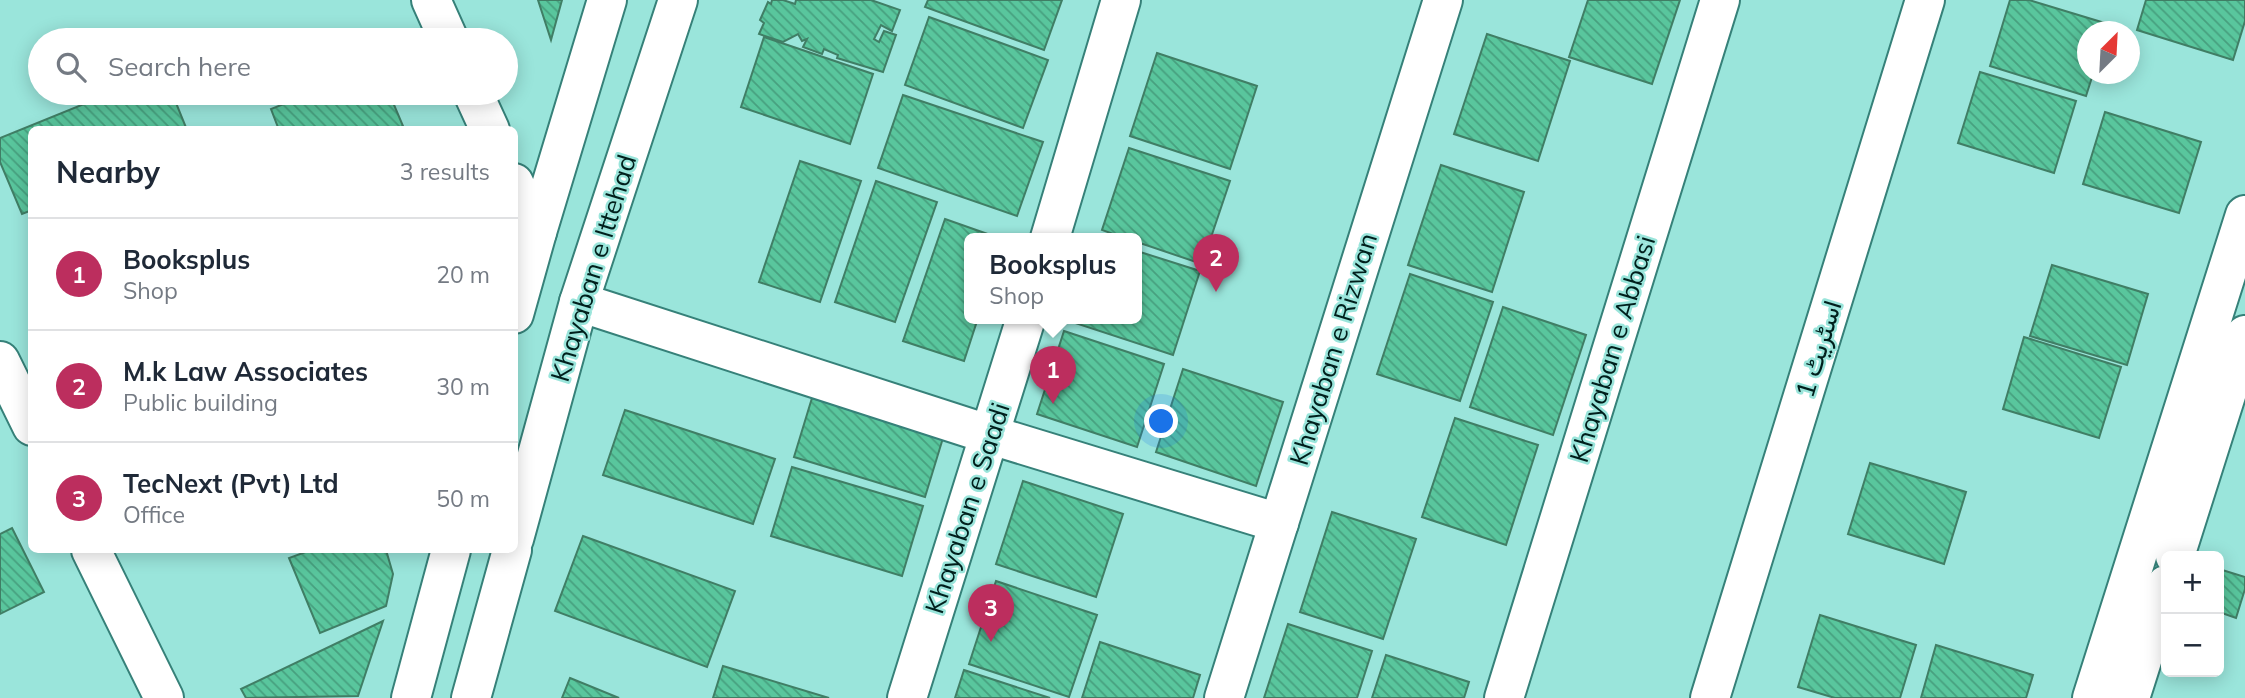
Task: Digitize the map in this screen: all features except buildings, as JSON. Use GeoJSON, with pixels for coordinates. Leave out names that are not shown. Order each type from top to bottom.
{"type":"FeatureCollection","features":[{"type":"Feature","properties":{"kind":"street"},"geometry":{"type":"LineString","coordinates":[[431,0],[444,28]]}},
{"type":"Feature","properties":{"kind":"street"},"geometry":{"type":"LineString","coordinates":[[518,300],[607,0]]}},
{"type":"Feature","properties":{"kind":"street","name":"Khayaban e Ittehad"},"geometry":{"type":"LineString","coordinates":[[518,524],[579,302],[678,0]]}},
{"type":"Feature","properties":{"kind":"street"},"geometry":{"type":"LineString","coordinates":[[1051,233],[1121,0]]}},
{"type":"Feature","properties":{"kind":"street","name":"Khayaban e Rizwan"},"geometry":{"type":"LineString","coordinates":[[1224,698],[1443,0]]}},
{"type":"Feature","properties":{"kind":"street","name":"Khayaban e Abbasi"},"geometry":{"type":"LineString","coordinates":[[1504,698],[1720,0]]}},
{"type":"Feature","properties":{"kind":"street","name":"اسٹریٹ 1"},"geometry":{"type":"LineString","coordinates":[[1710,698],[1925,0]]}},
{"type":"Feature","properties":{"kind":"street"},"geometry":{"type":"LineString","coordinates":[[479,105],[488,126]]}},
{"type":"Feature","properties":{"kind":"street"},"geometry":{"type":"LineString","coordinates":[[518,192],[537,232]]}},
{"type":"Feature","properties":{"kind":"street"},"geometry":{"type":"LineString","coordinates":[[2092,698],[2245,215]]}},
{"type":"Feature","properties":{"kind":"street"},"geometry":{"type":"LineString","coordinates":[[579,302],[991,435],[1279,523]]}},
{"type":"Feature","properties":{"kind":"street","name":"Khayaban e Saadi"},"geometry":{"type":"LineString","coordinates":[[907,698],[1024,324]]}},
{"type":"Feature","properties":{"kind":"street"},"geometry":{"type":"LineString","coordinates":[[2177,551],[2245,335]]}},
{"type":"Feature","properties":{"kind":"street"},"geometry":{"type":"LineString","coordinates":[[0,361],[28,418]]}},
{"type":"Feature","properties":{"kind":"street"},"geometry":{"type":"LineString","coordinates":[[93,553],[164,698]]}},
{"type":"Feature","properties":{"kind":"street"},"geometry":{"type":"LineString","coordinates":[[411,698],[450,553]]}},
{"type":"Feature","properties":{"kind":"street"},"geometry":{"type":"LineString","coordinates":[[471,698],[511,553]]}},
{"type":"Feature","properties":{"kind":"street"},"geometry":{"type":"LineString","coordinates":[[2130,698],[2161,600]]}},
{"type":"Feature","properties":{"kind":"place","name":"M.k Law Associates"},"geometry":{"type":"Point","coordinates":[1216,292]}},
{"type":"Feature","properties":{"kind":"place","name":"Booksplus"},"geometry":{"type":"Point","coordinates":[1053,404]}},
{"type":"Feature","properties":{"kind":"place","name":"TecNext (Pvt) Ltd"},"geometry":{"type":"Point","coordinates":[991,642]}}]}
